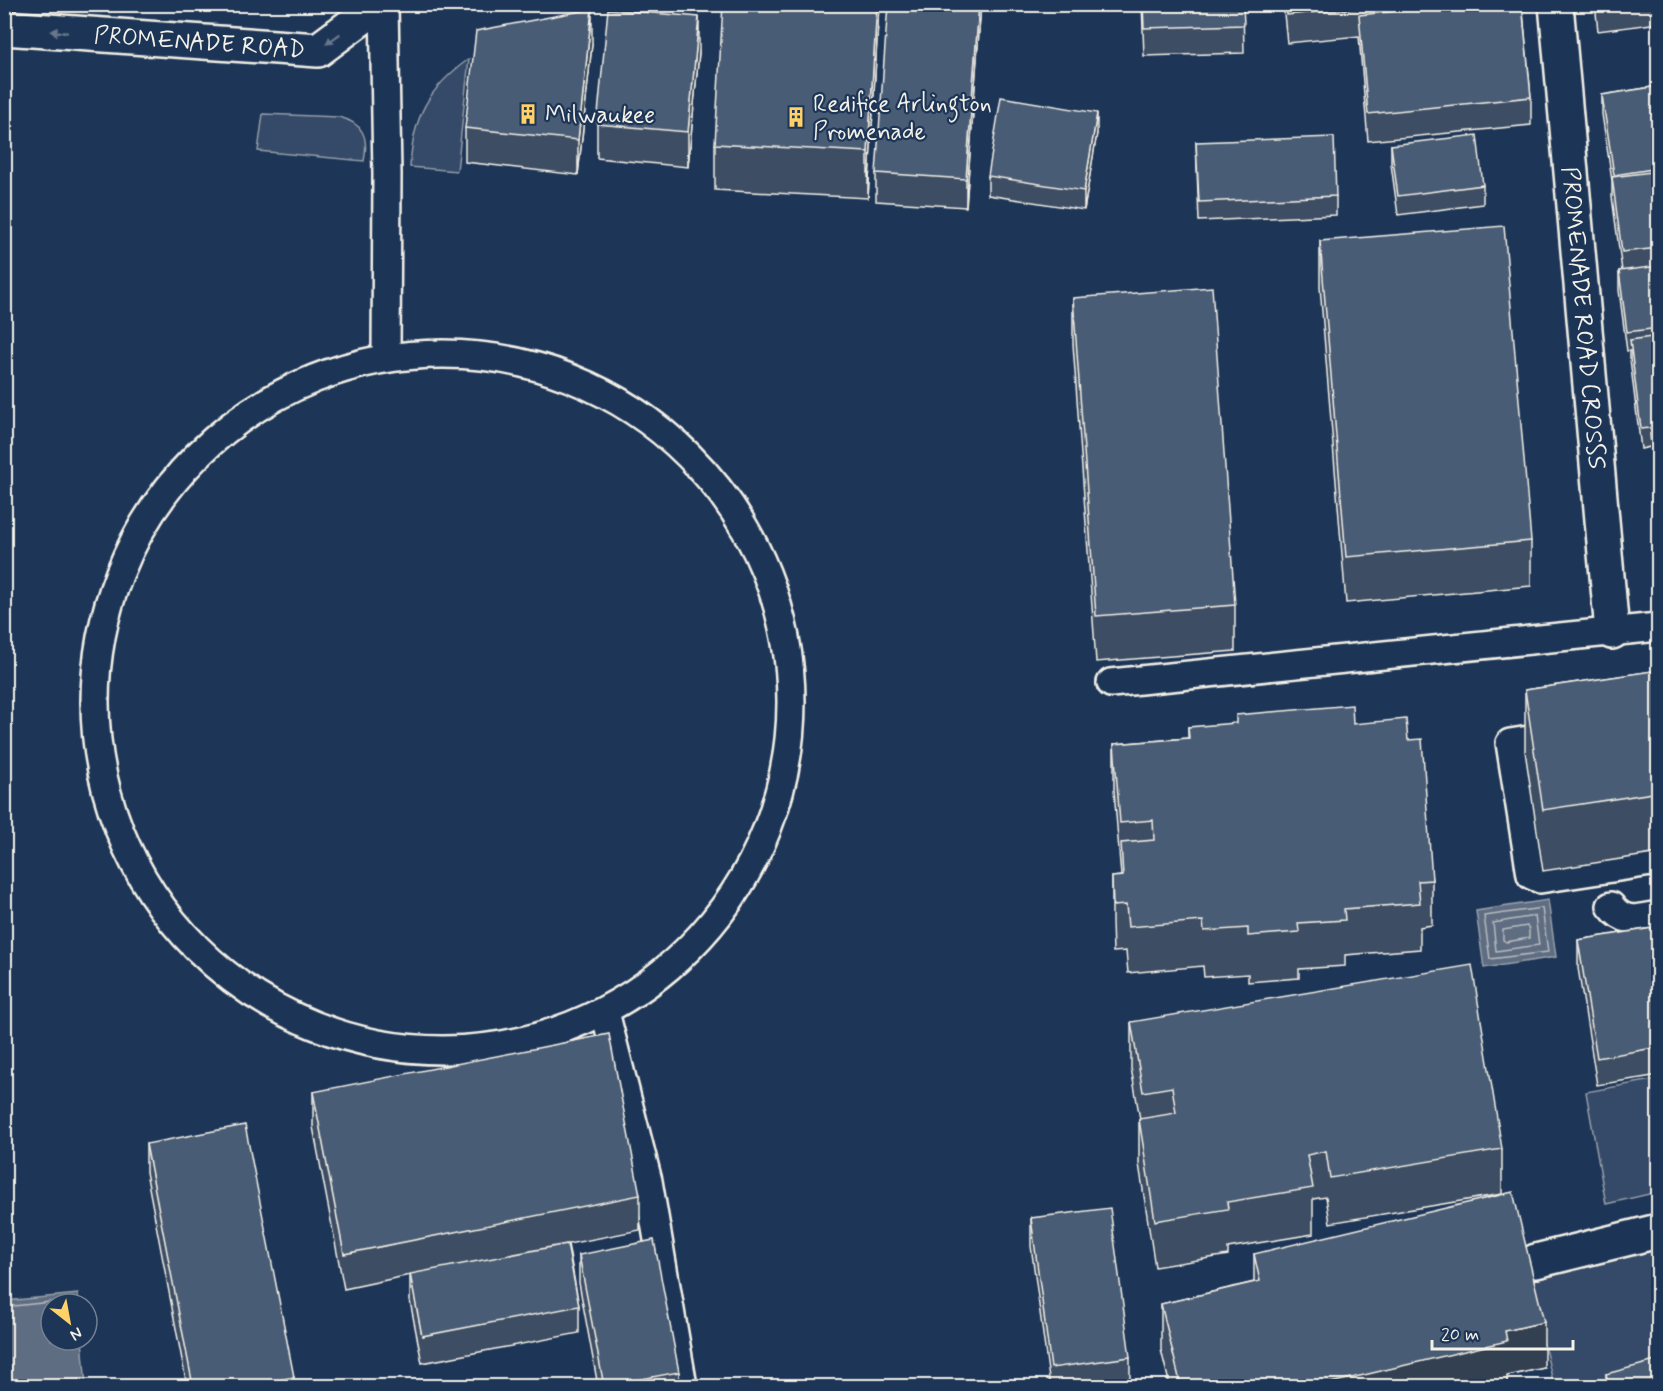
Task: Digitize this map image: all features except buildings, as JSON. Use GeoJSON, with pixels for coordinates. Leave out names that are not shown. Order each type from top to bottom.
{"type":"FeatureCollection","features":[{"type":"Feature","properties":{"kind":"street","name":"PROMENADE ROAD"},"geometry":{"type":"LineString","coordinates":[[4,28],[318,50],[382,4]]}},
{"type":"Feature","properties":{"kind":"street","name":"PROMENADE ROAD CROSSS"},"geometry":{"type":"LineString","coordinates":[[1556,4],[1612,632]]}},
{"type":"Feature","properties":{"kind":"street"},"geometry":{"type":"LineString","coordinates":[[1536,1261],[1659,1231]]}},
{"type":"Feature","properties":{"kind":"lane"},"geometry":{"type":"LineString","coordinates":[[382,4],[387,174],[386,356]]}},
{"type":"Feature","properties":{"kind":"lane"},"geometry":{"type":"LineString","coordinates":[[386,356],[530,361],[640,410],[727,493],[781,600],[794,720],[766,837],[701,939],[605,1012],[498,1047],[386,1048],[280,1013],[190,946],[126,854],[94,747],[98,635],[137,530],[207,442],[301,381],[386,356]]}},
{"type":"Feature","properties":{"kind":"lane"},"geometry":{"type":"LineString","coordinates":[[1111,683],[1659,627]]}},
{"type":"Feature","properties":{"kind":"lane"},"geometry":{"type":"LineString","coordinates":[[1590,730],[1510,743],[1531,874],[1540,879],[1659,861]]}},
{"type":"Feature","properties":{"kind":"lane"},"geometry":{"type":"LineString","coordinates":[[1611,906],[1622,917],[1629,919],[1659,915]]}},
{"type":"Feature","properties":{"kind":"lane"},"geometry":{"type":"LineString","coordinates":[[605,1012],[648,1181],[683,1386]]}},
{"type":"Feature","properties":{"kind":"shaded area"},"geometry":{"type":"Polygon","coordinates":[[[469,59],[457,171],[410,167],[415,133],[425,105],[443,81],[469,59]]]}},
{"type":"Feature","properties":{"kind":"shaded area"},"geometry":{"type":"Polygon","coordinates":[[[263,114],[339,117],[354,123],[365,138],[364,161],[258,151],[263,114]]]}},
{"type":"Feature","properties":{"kind":"shaded area"},"geometry":{"type":"Polygon","coordinates":[[[1658,1079],[1658,1192],[1606,1204],[1586,1092],[1658,1079]]]}},
{"type":"Feature","properties":{"kind":"shaded area"},"geometry":{"type":"Polygon","coordinates":[[[1658,1249],[1658,1373],[1610,1386],[1554,1386],[1529,1281],[1658,1249]]]}},
{"type":"Feature","properties":{"kind":"water"},"geometry":{"type":"Polygon","coordinates":[[[1548,900],[1556,957],[1484,968],[1476,911],[1548,900]]]}},
{"type":"Feature","properties":{"kind":"water"},"geometry":{"type":"Polygon","coordinates":[[[39,1298],[39,1352],[83,1352],[86,1386],[5,1386],[5,1301],[39,1298]]]}},
{"type":"Feature","properties":{"kind":"place","name":"Milwaukee"},"geometry":{"type":"Point","coordinates":[528,114]}},
{"type":"Feature","properties":{"kind":"place","name":"Redifice Arlington Promenade"},"geometry":{"type":"Point","coordinates":[796,117]}}]}
